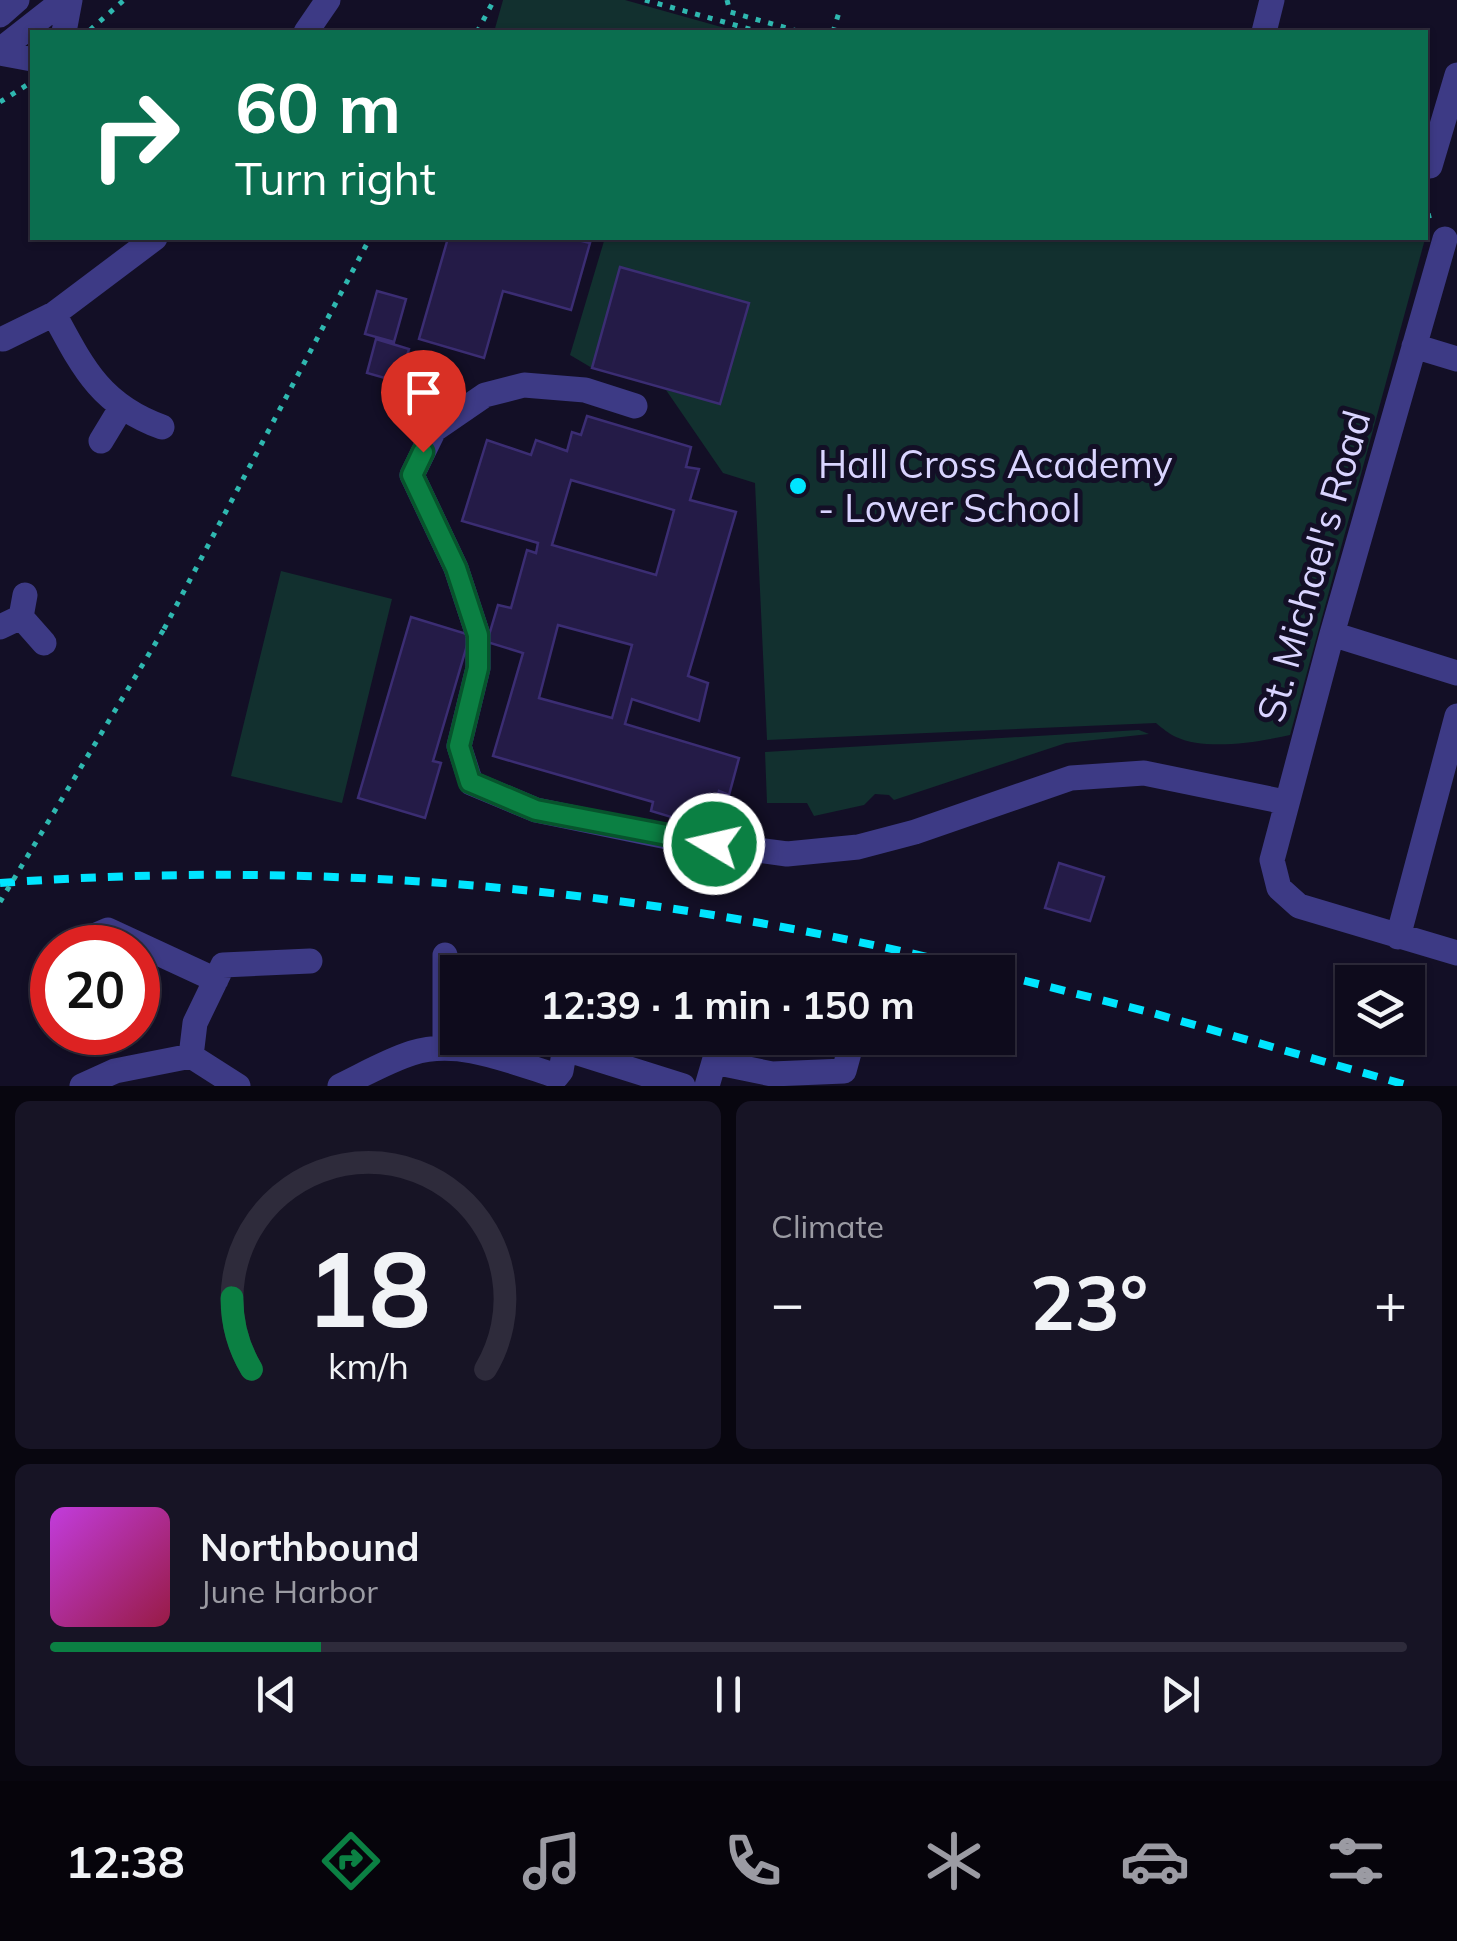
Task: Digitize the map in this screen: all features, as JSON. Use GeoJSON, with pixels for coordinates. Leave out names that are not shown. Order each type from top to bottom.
{"type":"FeatureCollection","features":[{"type":"Feature","properties":{"kind":"street"},"geometry":{"type":"LineString","coordinates":[[0,14],[18,0]]}},
{"type":"Feature","properties":{"kind":"street"},"geometry":{"type":"LineString","coordinates":[[64,30],[67,0]]}},
{"type":"Feature","properties":{"kind":"street"},"geometry":{"type":"LineString","coordinates":[[0,52],[67,0]]}},
{"type":"Feature","properties":{"kind":"street"},"geometry":{"type":"LineString","coordinates":[[1264,30],[1272,0]]}},
{"type":"Feature","properties":{"kind":"street"},"geometry":{"type":"LineString","coordinates":[[0,52],[30,58]]}},
{"type":"Feature","properties":{"kind":"street"},"geometry":{"type":"LineString","coordinates":[[1428,166],[1457,75]]}},
{"type":"Feature","properties":{"kind":"street","name":"St. Michael's Road"},"geometry":{"type":"LineString","coordinates":[[1398,937],[1298,906],[1286,897],[1274,875],[1272,860],[1414,346],[1438,232]]}},
{"type":"Feature","properties":{"kind":"street"},"geometry":{"type":"LineString","coordinates":[[3,339],[54,314],[152,240]]}},
{"type":"Feature","properties":{"kind":"street"},"geometry":{"type":"LineString","coordinates":[[54,314],[84,370],[120,408],[162,427]]}},
{"type":"Feature","properties":{"kind":"street"},"geometry":{"type":"LineString","coordinates":[[1414,346],[1457,359]]}},
{"type":"Feature","properties":{"kind":"street"},"geometry":{"type":"LineString","coordinates":[[634,406],[586,390],[524,385],[485,395],[434,430],[412,475],[456,568],[478,635],[478,668],[459,746],[470,782],[536,810],[677,839],[787,854],[877,842],[1071,778],[1144,773],[1285,802]]}},
{"type":"Feature","properties":{"kind":"street"},"geometry":{"type":"LineString","coordinates":[[101,441],[120,408]]}},
{"type":"Feature","properties":{"kind":"street"},"geometry":{"type":"LineString","coordinates":[[15,613],[44,643]]}},
{"type":"Feature","properties":{"kind":"street"},"geometry":{"type":"LineString","coordinates":[[1332,634],[1457,673]]}},
{"type":"Feature","properties":{"kind":"street"},"geometry":{"type":"LineString","coordinates":[[1457,716],[1398,937],[1457,954]]}},
{"type":"Feature","properties":{"kind":"street"},"geometry":{"type":"LineString","coordinates":[[160,954],[216,980]]}},
{"type":"Feature","properties":{"kind":"street"},"geometry":{"type":"LineString","coordinates":[[191,1056],[195,1023],[223,964],[310,961]]}},
{"type":"Feature","properties":{"kind":"street"},"geometry":{"type":"LineString","coordinates":[[340,1086],[412,1053],[440,1049]]}},
{"type":"Feature","properties":{"kind":"street"},"geometry":{"type":"LineString","coordinates":[[490,1055],[557,1076],[564,1055]]}},
{"type":"Feature","properties":{"kind":"street"},"geometry":{"type":"LineString","coordinates":[[602,1055],[683,1086]]}},
{"type":"Feature","properties":{"kind":"street"},"geometry":{"type":"LineString","coordinates":[[714,1062],[772,1074],[844,1071],[848,1055]]}},
{"type":"Feature","properties":{"kind":"street"},"geometry":{"type":"LineString","coordinates":[[82,1086],[115,1071],[191,1056],[238,1086]]}},
{"type":"Feature","properties":{"kind":"path"},"geometry":{"type":"LineString","coordinates":[[90,30],[124,0]]}},
{"type":"Feature","properties":{"kind":"path"},"geometry":{"type":"LineString","coordinates":[[478,30],[494,0]]}},
{"type":"Feature","properties":{"kind":"path"},"geometry":{"type":"LineString","coordinates":[[646,0],[753,30]]}},
{"type":"Feature","properties":{"kind":"path"},"geometry":{"type":"LineString","coordinates":[[727,0],[730,12],[794,30]]}},
{"type":"Feature","properties":{"kind":"path"},"geometry":{"type":"LineString","coordinates":[[835,30],[840,9]]}},
{"type":"Feature","properties":{"kind":"path"},"geometry":{"type":"LineString","coordinates":[[0,102],[30,85]]}},
{"type":"Feature","properties":{"kind":"path"},"geometry":{"type":"LineString","coordinates":[[1428,207],[1438,232]]}},
{"type":"Feature","properties":{"kind":"path"},"geometry":{"type":"LineString","coordinates":[[0,902],[164,629],[369,240]]}},
{"type":"Feature","properties":{"kind":"green space"},"geometry":{"type":"Polygon","coordinates":[[[503,0],[625,0],[732,30],[495,30],[503,0]]]}},
{"type":"Feature","properties":{"kind":"green space"},"geometry":{"type":"Polygon","coordinates":[[[601,240],[1425,240],[1290,735],[1233,744],[1202,744],[1176,737],[1156,723],[767,740],[755,483],[723,473],[666,390],[720,404],[749,303],[621,267],[592,368],[570,355],[604,241],[601,240]]]}},
{"type":"Feature","properties":{"kind":"green space"},"geometry":{"type":"Polygon","coordinates":[[[281,571],[392,599],[342,803],[231,776],[281,571]]]}},
{"type":"Feature","properties":{"kind":"green space"},"geometry":{"type":"Polygon","coordinates":[[[1139,730],[1149,734],[1066,743],[894,800],[889,795],[875,794],[864,805],[814,816],[807,803],[767,803],[765,752],[1139,730]]]}},
{"type":"Feature","properties":{"kind":"building"},"geometry":{"type":"Polygon","coordinates":[[[447,240],[590,243],[571,310],[503,291],[484,358],[419,339],[447,240]]]}},
{"type":"Feature","properties":{"kind":"building"},"geometry":{"type":"Polygon","coordinates":[[[620,267],[749,303],[720,404],[592,368],[620,267]]]}},
{"type":"Feature","properties":{"kind":"building"},"geometry":{"type":"Polygon","coordinates":[[[377,291],[406,299],[394,342],[365,334],[377,291]]]}},
{"type":"Feature","properties":{"kind":"building"},"geometry":{"type":"Polygon","coordinates":[[[376,339],[409,349],[399,382],[367,373],[376,339]]]}},
{"type":"Feature","properties":{"kind":"building"},"geometry":{"type":"Polygon","coordinates":[[[587,416],[691,447],[686,467],[699,469],[690,500],[736,512],[688,676],[708,683],[699,721],[632,699],[625,724],[739,758],[729,795],[719,791],[708,828],[651,811],[653,802],[493,756],[523,653],[487,642],[498,605],[511,608],[527,550],[536,553],[538,543],[462,521],[487,440],[531,455],[536,440],[567,451],[572,432],[581,435],[587,416]],[[571,480],[552,545],[656,575],[674,510],[571,480]],[[558,625],[539,698],[612,718],[632,645],[558,625]]]}},
{"type":"Feature","properties":{"kind":"building"},"geometry":{"type":"Polygon","coordinates":[[[411,617],[470,635],[433,761],[441,763],[425,818],[358,798],[411,617]]]}},
{"type":"Feature","properties":{"kind":"building"},"geometry":{"type":"Polygon","coordinates":[[[1059,863],[1104,877],[1090,921],[1045,908],[1059,863]]]}},
{"type":"Feature","properties":{"kind":"railway"},"geometry":{"type":"LineString","coordinates":[[0,883],[250,875],[499,888],[745,920],[916,955]]}},
{"type":"Feature","properties":{"kind":"railway"},"geometry":{"type":"LineString","coordinates":[[1015,978],[1410,1086]]}},
{"type":"Feature","properties":{"kind":"place","name":"Hall Cross Academy - Lower School"},"geometry":{"type":"Point","coordinates":[798,486]}},
{"type":"Feature","properties":{"kind":"route"},"geometry":{"type":"LineString","coordinates":[[423,452],[412,475],[456,568],[478,635],[478,668],[459,746],[470,782],[536,810],[714,844]]}}]}
